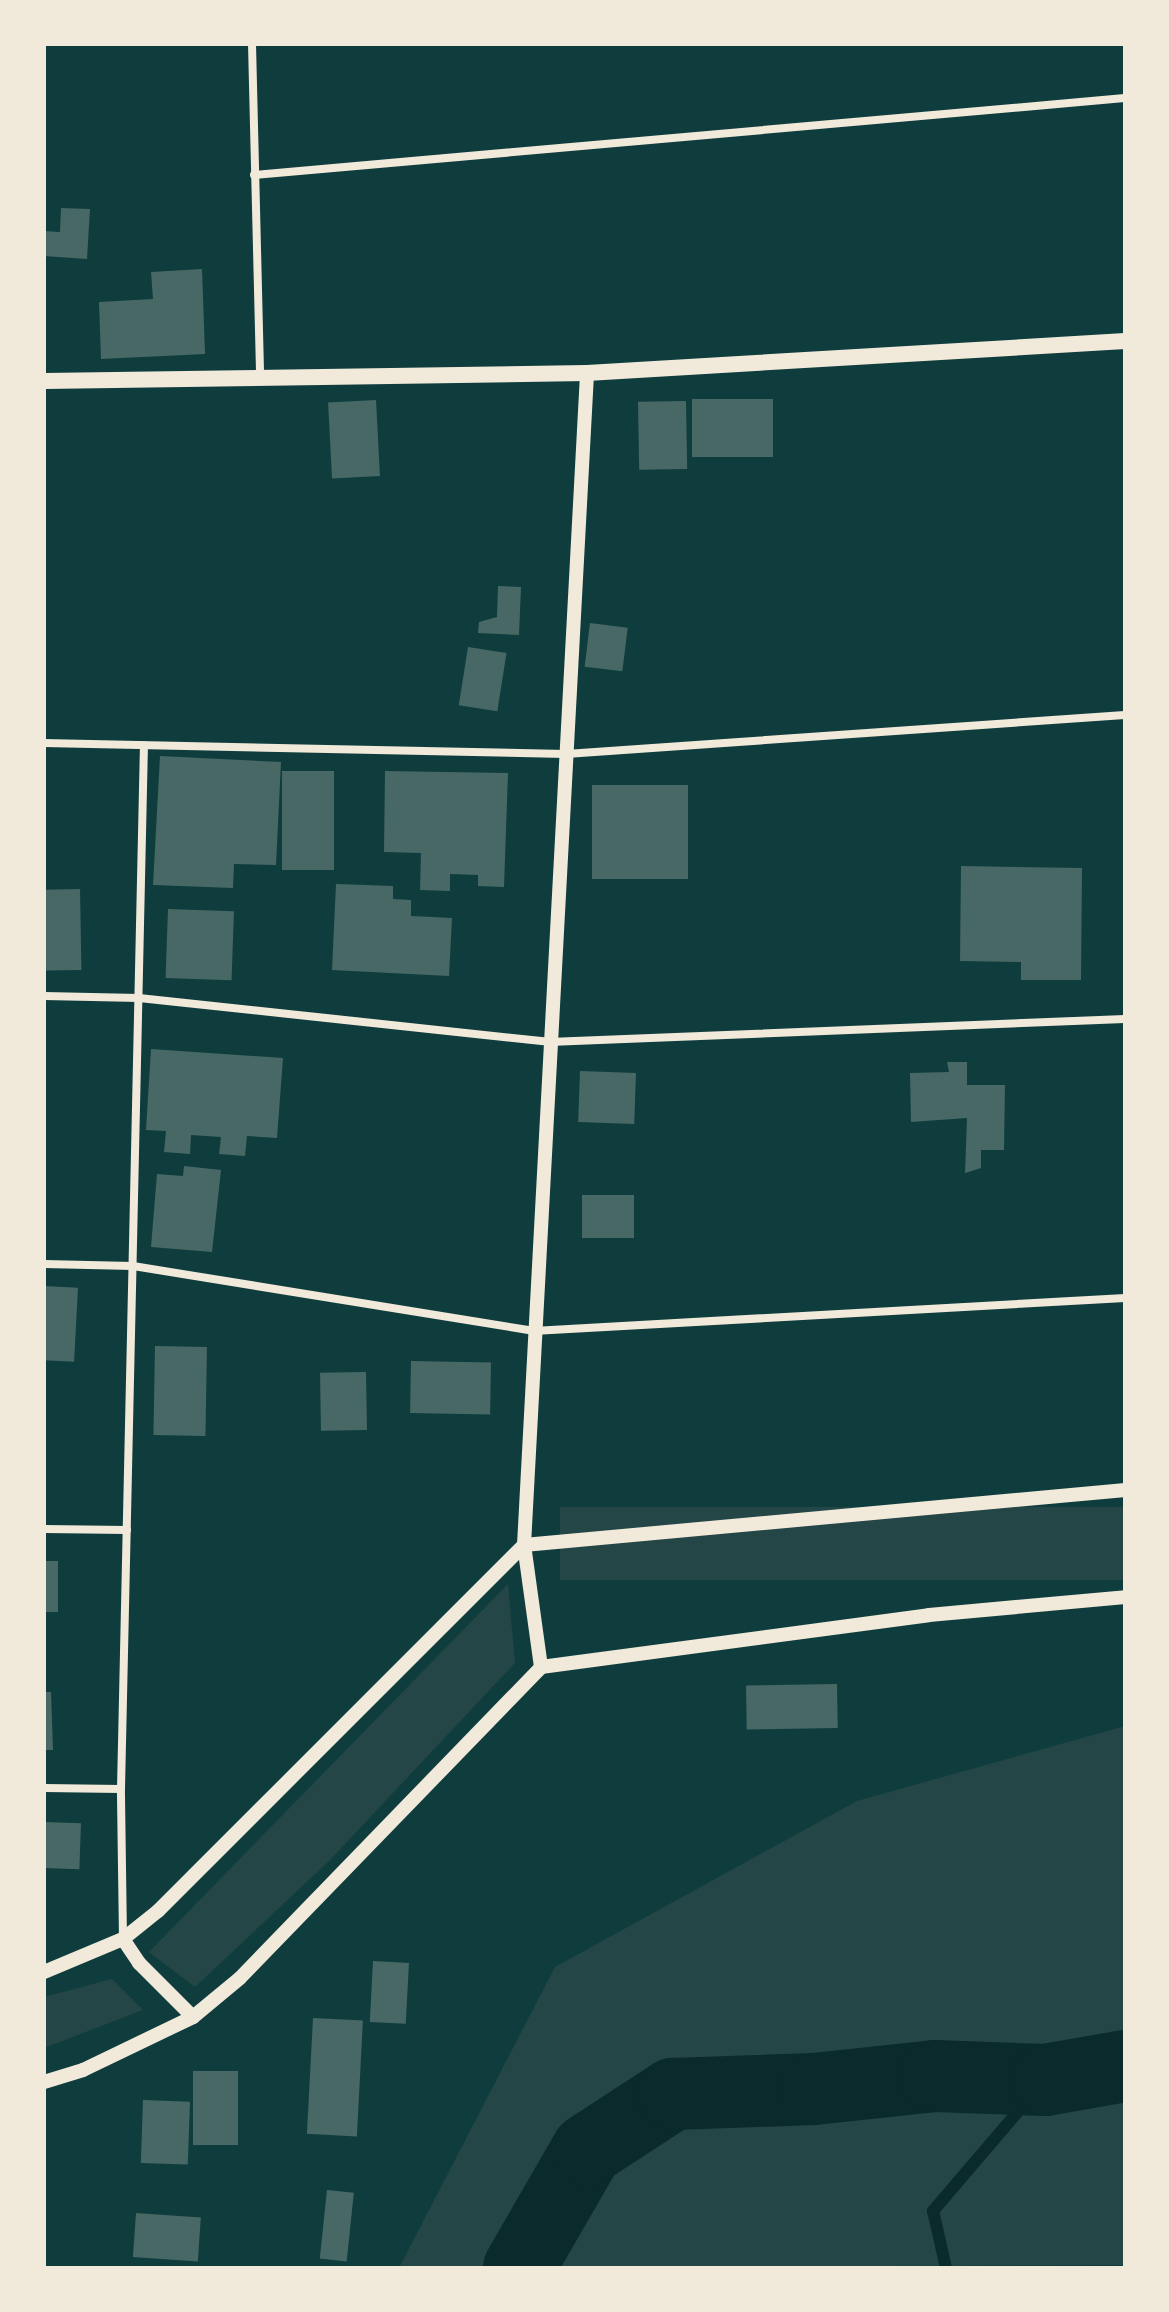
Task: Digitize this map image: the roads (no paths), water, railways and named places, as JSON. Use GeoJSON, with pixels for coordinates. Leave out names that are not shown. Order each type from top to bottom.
{"type":"FeatureCollection","features":[{"type":"Feature","properties":{"kind":"main road"},"geometry":{"type":"LineString","coordinates":[[44,381],[587,373],[1125,341]]}},
{"type":"Feature","properties":{"kind":"street"},"geometry":{"type":"LineString","coordinates":[[252,44],[260,377]]}},
{"type":"Feature","properties":{"kind":"street"},"geometry":{"type":"LineString","coordinates":[[254,175],[1125,98]]}},
{"type":"Feature","properties":{"kind":"street"},"geometry":{"type":"LineString","coordinates":[[541,1667],[524,1545],[533,1331],[587,373]]}},
{"type":"Feature","properties":{"kind":"street"},"geometry":{"type":"LineString","coordinates":[[44,743],[566,754],[1125,715]]}},
{"type":"Feature","properties":{"kind":"street"},"geometry":{"type":"LineString","coordinates":[[144,745],[121,1789],[123,1939],[139,1963],[193,2017]]}},
{"type":"Feature","properties":{"kind":"street"},"geometry":{"type":"LineString","coordinates":[[44,996],[139,998],[549,1042],[1125,1019]]}},
{"type":"Feature","properties":{"kind":"street"},"geometry":{"type":"LineString","coordinates":[[44,1264],[133,1266],[533,1331],[1125,1298]]}},
{"type":"Feature","properties":{"kind":"street"},"geometry":{"type":"LineString","coordinates":[[44,1972],[123,1939],[158,1911],[524,1545],[1125,1490]]}},
{"type":"Feature","properties":{"kind":"street"},"geometry":{"type":"LineString","coordinates":[[44,1529],[127,1530]]}},
{"type":"Feature","properties":{"kind":"street"},"geometry":{"type":"LineString","coordinates":[[44,2082],[83,2070],[193,2017],[240,1978],[541,1667],[929,1615],[1125,1597]]}},
{"type":"Feature","properties":{"kind":"street"},"geometry":{"type":"LineString","coordinates":[[44,1788],[121,1789]]}},
{"type":"Feature","properties":{"kind":"waterway"},"geometry":{"type":"LineString","coordinates":[[519,2268],[587,2150],[673,2094],[814,2089],[935,2076],[1045,2080],[1125,2066]]}},
{"type":"Feature","properties":{"kind":"waterway"},"geometry":{"type":"LineString","coordinates":[[946,2268],[933,2211],[1045,2080]]}}]}
